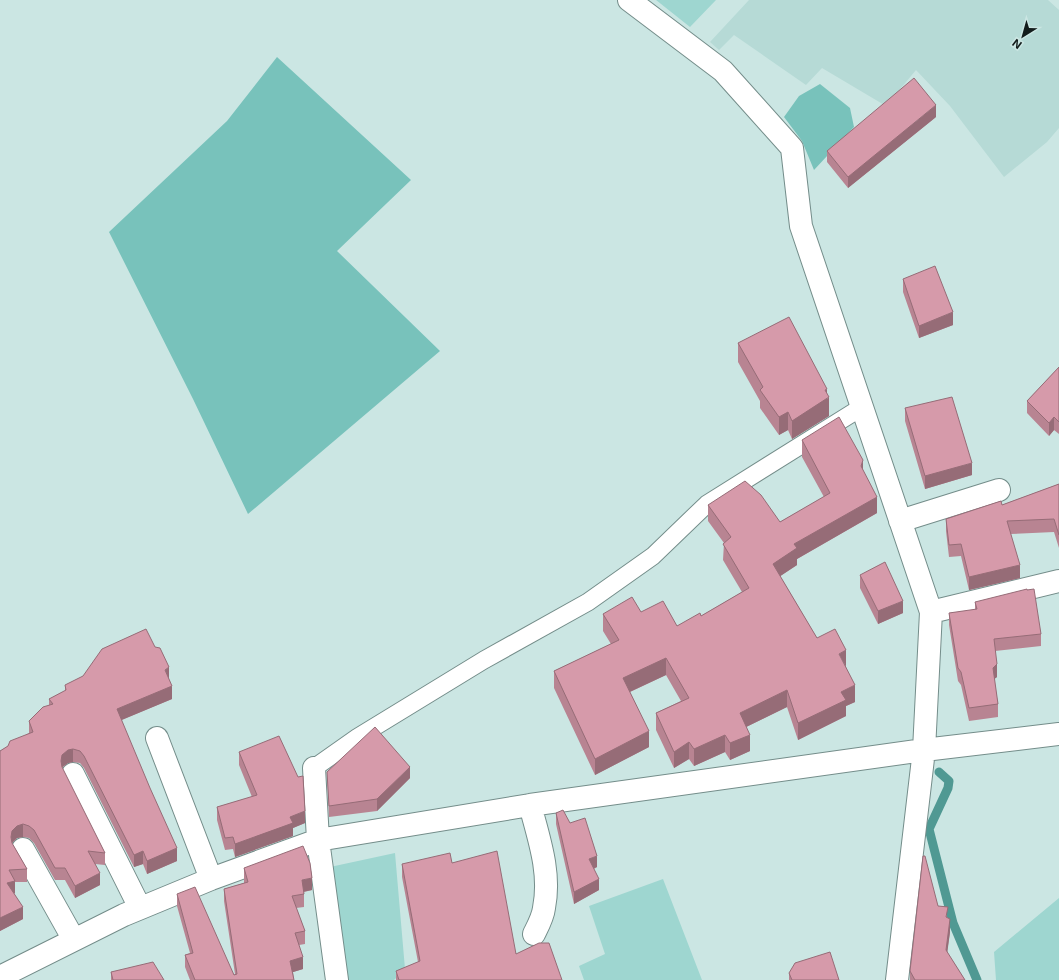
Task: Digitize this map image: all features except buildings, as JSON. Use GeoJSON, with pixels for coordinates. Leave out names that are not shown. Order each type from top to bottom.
{"type":"FeatureCollection","features":[{"type":"Feature","properties":{"kind":"street"},"geometry":{"type":"LineString","coordinates":[[629,0],[724,71],[792,148],[801,226],[932,612],[924,750],[897,980]]}},
{"type":"Feature","properties":{"kind":"street"},"geometry":{"type":"LineString","coordinates":[[900,521],[999,490]]}},
{"type":"Feature","properties":{"kind":"street"},"geometry":{"type":"LineString","coordinates":[[932,612],[1059,581]]}},
{"type":"Feature","properties":{"kind":"street"},"geometry":{"type":"LineString","coordinates":[[0,977],[140,908],[211,879],[318,840],[530,805],[924,750],[1059,734]]}},
{"type":"Feature","properties":{"kind":"street"},"geometry":{"type":"LineString","coordinates":[[157,738],[211,879]]}},
{"type":"Feature","properties":{"kind":"street"},"geometry":{"type":"LineString","coordinates":[[314,768],[318,840],[337,980]]}},
{"type":"Feature","properties":{"kind":"street"},"geometry":{"type":"LineString","coordinates":[[73,774],[140,908]]}},
{"type":"Feature","properties":{"kind":"street"},"geometry":{"type":"LineString","coordinates":[[530,805],[543,856],[547,885],[544,909],[534,934]]}},
{"type":"Feature","properties":{"kind":"street"},"geometry":{"type":"LineString","coordinates":[[23,849],[74,940]]}},
{"type":"Feature","properties":{"kind":"lane"},"geometry":{"type":"LineString","coordinates":[[314,768],[358,737],[484,660],[588,602],[653,556],[707,504],[862,407]]}},
{"type":"Feature","properties":{"kind":"shaded area"},"geometry":{"type":"Polygon","coordinates":[[[656,0],[716,0],[690,27],[656,0]]]}},
{"type":"Feature","properties":{"kind":"shaded area"},"geometry":{"type":"Polygon","coordinates":[[[749,0],[1048,0],[1059,10],[1059,128],[1047,142],[1004,177],[950,106],[916,70],[886,106],[822,68],[806,85],[734,35],[719,50],[710,42],[749,0]]]}},
{"type":"Feature","properties":{"kind":"shaded area"},"geometry":{"type":"Polygon","coordinates":[[[277,57],[411,180],[337,251],[440,351],[248,514],[193,399],[109,232],[227,121],[277,57]]]}},
{"type":"Feature","properties":{"kind":"shaded area"},"geometry":{"type":"Polygon","coordinates":[[[820,84],[850,108],[854,127],[814,170],[802,141],[784,117],[799,96],[820,84]]]}},
{"type":"Feature","properties":{"kind":"shaded area"},"geometry":{"type":"Polygon","coordinates":[[[395,853],[405,969],[394,980],[347,980],[330,867],[395,853]]]}},
{"type":"Feature","properties":{"kind":"shaded area"},"geometry":{"type":"Polygon","coordinates":[[[663,879],[702,980],[584,980],[579,966],[605,954],[589,906],[663,879]]]}},
{"type":"Feature","properties":{"kind":"shaded area"},"geometry":{"type":"Polygon","coordinates":[[[1059,898],[1059,980],[996,980],[994,952],[1059,898]]]}},
{"type":"Feature","properties":{"kind":"waterway"},"geometry":{"type":"LineString","coordinates":[[939,772],[949,781],[948,788],[929,829],[953,923],[977,980]]}}]}
